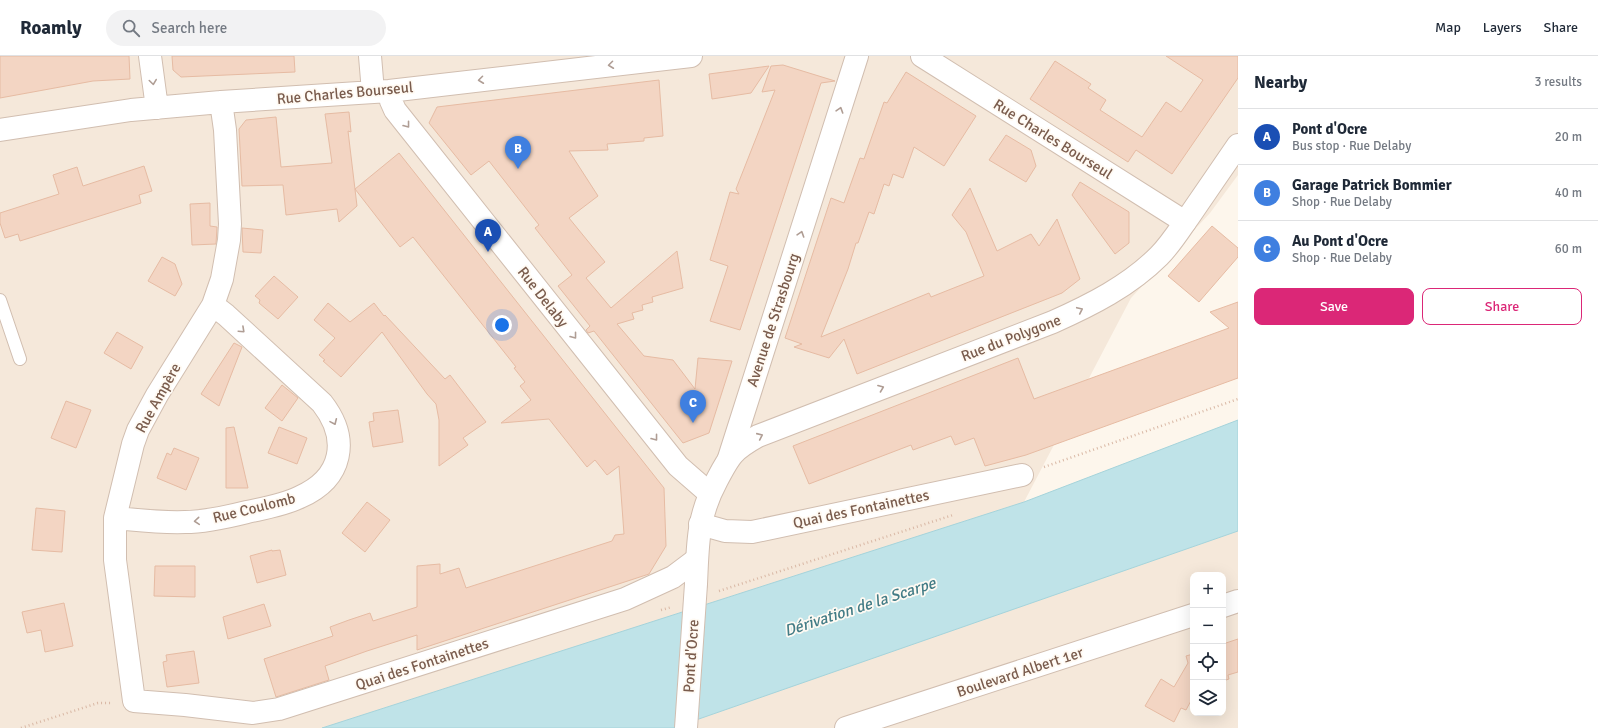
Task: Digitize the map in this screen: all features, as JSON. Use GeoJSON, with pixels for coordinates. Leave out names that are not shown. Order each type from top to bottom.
{"type":"FeatureCollection","features":[{"type":"Feature","properties":{"kind":"street"},"geometry":{"type":"LineString","coordinates":[[150,56],[157,108]]}},
{"type":"Feature","properties":{"kind":"street","name":"Rue Delaby"},"geometry":{"type":"LineString","coordinates":[[370,56],[381,91],[391,101],[395,110],[673,460],[687,476],[709,493]]}},
{"type":"Feature","properties":{"kind":"street","name":"Rue Charles Bourseul"},"geometry":{"type":"LineString","coordinates":[[0,130],[104,114],[157,108],[381,91],[691,56]]}},
{"type":"Feature","properties":{"kind":"street","name":"Avenue de Strasbourg"},"geometry":{"type":"LineString","coordinates":[[696,584],[700,524],[709,493],[728,458],[857,56]]}},
{"type":"Feature","properties":{"kind":"street","name":"Rue Charles Bourseul"},"geometry":{"type":"LineString","coordinates":[[922,56],[1185,222]]}},
{"type":"Feature","properties":{"kind":"street","name":"Rue Ampère"},"geometry":{"type":"LineString","coordinates":[[134,701],[115,560],[115,518],[133,444],[138,430],[157,395],[213,305],[222,279],[229,240],[230,224],[225,138],[221,102]]}},
{"type":"Feature","properties":{"kind":"street","name":"Rue du Polygone"},"geometry":{"type":"LineString","coordinates":[[728,458],[739,448],[758,436],[1082,309],[1113,292],[1158,257],[1172,241],[1238,144]]}},
{"type":"Feature","properties":{"kind":"street","name":"Rue Coulomb"},"geometry":{"type":"LineString","coordinates":[[115,518],[166,522],[196,522],[269,507],[300,498],[312,491],[320,484],[335,465],[340,444],[336,424],[330,413],[322,403],[226,314],[213,305]]}},
{"type":"Feature","properties":{"kind":"street","name":"Quai des Fontainettes"},"geometry":{"type":"LineString","coordinates":[[700,524],[725,531],[752,532],[1022,475]]}},
{"type":"Feature","properties":{"kind":"street","name":"Quai des Fontainettes"},"geometry":{"type":"LineString","coordinates":[[134,701],[253,713],[279,709],[625,600],[673,577],[697,559]]}},
{"type":"Feature","properties":{"kind":"street","name":"Pont d'Ocre"},"geometry":{"type":"LineString","coordinates":[[686,728],[696,584]]}},
{"type":"Feature","properties":{"kind":"street"},"geometry":{"type":"LineString","coordinates":[[1226,605],[1238,601]]}},
{"type":"Feature","properties":{"kind":"street","name":"Boulevard Albert 1er"},"geometry":{"type":"LineString","coordinates":[[846,728],[1190,616]]}},
{"type":"Feature","properties":{"kind":"lane"},"geometry":{"type":"LineString","coordinates":[[0,300],[20,359]]}},
{"type":"Feature","properties":{"kind":"path"},"geometry":{"type":"LineString","coordinates":[[21,728],[98,703],[134,701]]}},
{"type":"Feature","properties":{"kind":"shaded area"},"geometry":{"type":"Polygon","coordinates":[[[0,56],[1238,56],[1238,175],[1210,213],[1131,298],[1024,502],[322,728],[0,728],[0,56]]]}},
{"type":"Feature","properties":{"kind":"shaded area"},"geometry":{"type":"Polygon","coordinates":[[[1238,531],[1238,728],[673,728],[1238,531]]]}},
{"type":"Feature","properties":{"kind":"water","name":"Dérivation de la Scarpe"},"geometry":{"type":"Polygon","coordinates":[[[1238,420],[1238,531],[673,728],[322,728],[1024,502],[1238,420]]]}},
{"type":"Feature","properties":{"kind":"building"},"geometry":{"type":"Polygon","coordinates":[[[0,56],[129,56],[130,79],[93,81],[0,98],[0,56]]]}},
{"type":"Feature","properties":{"kind":"building"},"geometry":{"type":"Polygon","coordinates":[[[172,56],[294,56],[295,72],[181,77],[173,70],[172,56]]]}},
{"type":"Feature","properties":{"kind":"building"},"geometry":{"type":"Polygon","coordinates":[[[1166,56],[1238,56],[1238,78],[1172,174],[1136,150],[1128,162],[1030,99],[1055,61],[1091,84],[1088,88],[1106,100],[1100,110],[1142,137],[1166,102],[1181,112],[1203,80],[1166,56]]]}},
{"type":"Feature","properties":{"kind":"building"},"geometry":{"type":"Polygon","coordinates":[[[783,65],[835,81],[821,83],[740,330],[710,321],[728,266],[710,260],[730,192],[739,194],[736,189],[775,90],[762,92],[771,66],[783,65]]]}},
{"type":"Feature","properties":{"kind":"building"},"geometry":{"type":"Polygon","coordinates":[[[769,66],[751,93],[712,99],[709,74],[769,66]]]}},
{"type":"Feature","properties":{"kind":"building"},"geometry":{"type":"Polygon","coordinates":[[[906,72],[976,116],[944,166],[914,147],[903,178],[893,174],[889,186],[884,184],[874,214],[869,212],[858,243],[856,243],[848,269],[821,337],[929,293],[931,297],[984,276],[966,232],[952,215],[970,188],[997,251],[1031,234],[1039,246],[1057,219],[1080,279],[1062,293],[857,374],[844,339],[829,358],[794,347],[802,344],[785,338],[831,198],[844,203],[860,158],[864,159],[884,102],[887,103],[906,72]]]}},
{"type":"Feature","properties":{"kind":"building"},"geometry":{"type":"Polygon","coordinates":[[[659,80],[663,136],[644,138],[644,141],[607,144],[608,150],[569,151],[598,196],[569,218],[605,262],[586,278],[611,308],[677,251],[683,288],[652,297],[653,302],[642,305],[643,310],[632,313],[634,319],[617,324],[644,356],[673,360],[695,389],[698,358],[732,361],[709,433],[683,443],[594,331],[588,333],[586,330],[590,326],[558,286],[572,275],[535,228],[539,225],[489,161],[471,175],[429,123],[437,107],[659,80]]]}},
{"type":"Feature","properties":{"kind":"building"},"geometry":{"type":"Polygon","coordinates":[[[349,112],[351,132],[348,131],[357,206],[339,222],[337,209],[286,215],[283,185],[242,186],[239,129],[246,120],[276,117],[281,167],[332,163],[325,114],[349,112]]]}},
{"type":"Feature","properties":{"kind":"building"},"geometry":{"type":"Polygon","coordinates":[[[1006,135],[1031,150],[1036,166],[1026,182],[989,160],[1006,135]]]}},
{"type":"Feature","properties":{"kind":"building"},"geometry":{"type":"Polygon","coordinates":[[[399,153],[664,488],[666,546],[649,574],[417,650],[417,635],[367,651],[325,666],[329,680],[276,697],[264,659],[333,636],[330,627],[349,620],[370,613],[373,621],[417,607],[417,566],[440,564],[440,574],[459,568],[466,588],[612,541],[615,535],[624,534],[619,466],[607,475],[595,460],[587,467],[549,419],[501,423],[531,400],[520,386],[525,382],[514,368],[516,367],[413,237],[400,247],[355,189],[399,153]]]}},
{"type":"Feature","properties":{"kind":"building"},"geometry":{"type":"Polygon","coordinates":[[[144,166],[152,191],[139,195],[141,203],[20,241],[18,234],[5,238],[0,223],[0,213],[59,194],[53,175],[77,167],[83,186],[144,166]]]}},
{"type":"Feature","properties":{"kind":"building"},"geometry":{"type":"Polygon","coordinates":[[[1080,182],[1129,212],[1129,243],[1115,254],[1072,195],[1080,182]]]}},
{"type":"Feature","properties":{"kind":"building"},"geometry":{"type":"Polygon","coordinates":[[[210,203],[210,226],[217,227],[216,244],[192,245],[190,204],[210,203]]]}},
{"type":"Feature","properties":{"kind":"building"},"geometry":{"type":"Polygon","coordinates":[[[1212,226],[1238,248],[1238,257],[1199,302],[1168,276],[1212,226]]]}},
{"type":"Feature","properties":{"kind":"building"},"geometry":{"type":"Polygon","coordinates":[[[242,228],[263,230],[261,253],[243,252],[242,228]]]}},
{"type":"Feature","properties":{"kind":"building"},"geometry":{"type":"Polygon","coordinates":[[[162,257],[175,264],[182,284],[175,296],[148,281],[162,257]]]}},
{"type":"Feature","properties":{"kind":"building"},"geometry":{"type":"Polygon","coordinates":[[[274,276],[298,297],[278,319],[259,303],[260,300],[255,296],[274,276]]]}},
{"type":"Feature","properties":{"kind":"building"},"geometry":{"type":"Polygon","coordinates":[[[1238,302],[1238,378],[1026,455],[985,466],[974,438],[955,445],[951,436],[913,450],[911,445],[809,484],[793,446],[1018,358],[1034,399],[1229,328],[1210,312],[1238,302]]]}},
{"type":"Feature","properties":{"kind":"building"},"geometry":{"type":"Polygon","coordinates":[[[328,303],[350,322],[374,303],[384,316],[385,315],[445,379],[450,375],[486,422],[463,438],[468,445],[439,466],[439,420],[436,404],[427,394],[382,332],[341,377],[323,361],[325,360],[319,355],[335,338],[314,320],[328,303]]]}},
{"type":"Feature","properties":{"kind":"building"},"geometry":{"type":"Polygon","coordinates":[[[117,332],[143,347],[131,369],[104,353],[117,332]]]}},
{"type":"Feature","properties":{"kind":"building"},"geometry":{"type":"Polygon","coordinates":[[[234,343],[242,347],[219,406],[201,394],[234,343]]]}},
{"type":"Feature","properties":{"kind":"building"},"geometry":{"type":"Polygon","coordinates":[[[282,385],[298,398],[282,421],[265,408],[282,385]]]}},
{"type":"Feature","properties":{"kind":"building"},"geometry":{"type":"Polygon","coordinates":[[[66,401],[91,410],[76,448],[51,438],[66,401]]]}},
{"type":"Feature","properties":{"kind":"building"},"geometry":{"type":"Polygon","coordinates":[[[398,410],[403,442],[373,447],[369,422],[374,421],[373,413],[398,410]]]}},
{"type":"Feature","properties":{"kind":"building"},"geometry":{"type":"Polygon","coordinates":[[[234,427],[248,488],[226,488],[226,428],[234,427]]]}},
{"type":"Feature","properties":{"kind":"building"},"geometry":{"type":"Polygon","coordinates":[[[279,427],[307,438],[297,464],[268,453],[279,427]]]}},
{"type":"Feature","properties":{"kind":"building"},"geometry":{"type":"Polygon","coordinates":[[[174,448],[199,458],[186,490],[157,478],[167,453],[171,455],[174,448]]]}},
{"type":"Feature","properties":{"kind":"building"},"geometry":{"type":"Polygon","coordinates":[[[367,502],[390,520],[365,552],[342,533],[367,502]]]}},
{"type":"Feature","properties":{"kind":"building"},"geometry":{"type":"Polygon","coordinates":[[[36,508],[65,511],[62,552],[32,550],[36,508]]]}},
{"type":"Feature","properties":{"kind":"building"},"geometry":{"type":"Polygon","coordinates":[[[272,550],[280,550],[286,575],[257,583],[250,556],[272,550]]]}},
{"type":"Feature","properties":{"kind":"building"},"geometry":{"type":"Polygon","coordinates":[[[155,566],[195,566],[195,597],[154,596],[155,566]]]}},
{"type":"Feature","properties":{"kind":"building"},"geometry":{"type":"Polygon","coordinates":[[[64,603],[73,646],[45,652],[41,630],[27,633],[22,612],[64,603]]]}},
{"type":"Feature","properties":{"kind":"building"},"geometry":{"type":"Polygon","coordinates":[[[264,604],[271,626],[228,639],[223,617],[264,604]]]}},
{"type":"Feature","properties":{"kind":"building"},"geometry":{"type":"Polygon","coordinates":[[[1238,639],[1238,672],[1228,675],[1229,679],[1226,680],[1226,644],[1238,639]]]}},
{"type":"Feature","properties":{"kind":"building"},"geometry":{"type":"Polygon","coordinates":[[[194,651],[199,683],[167,687],[163,662],[167,661],[166,655],[194,651]]]}},
{"type":"Feature","properties":{"kind":"building"},"geometry":{"type":"Polygon","coordinates":[[[1190,655],[1190,703],[1186,710],[1181,708],[1174,722],[1145,706],[1161,679],[1174,687],[1188,663],[1186,656],[1190,655]]]}},
{"type":"Feature","properties":{"kind":"place","name":"Garage Patrick Bommier"},"geometry":{"type":"Point","coordinates":[518,169]}},
{"type":"Feature","properties":{"kind":"place","name":"Pont d'Ocre"},"geometry":{"type":"Point","coordinates":[488,252]}},
{"type":"Feature","properties":{"kind":"place","name":"Au Pont d'Ocre"},"geometry":{"type":"Point","coordinates":[693,423]}}]}
